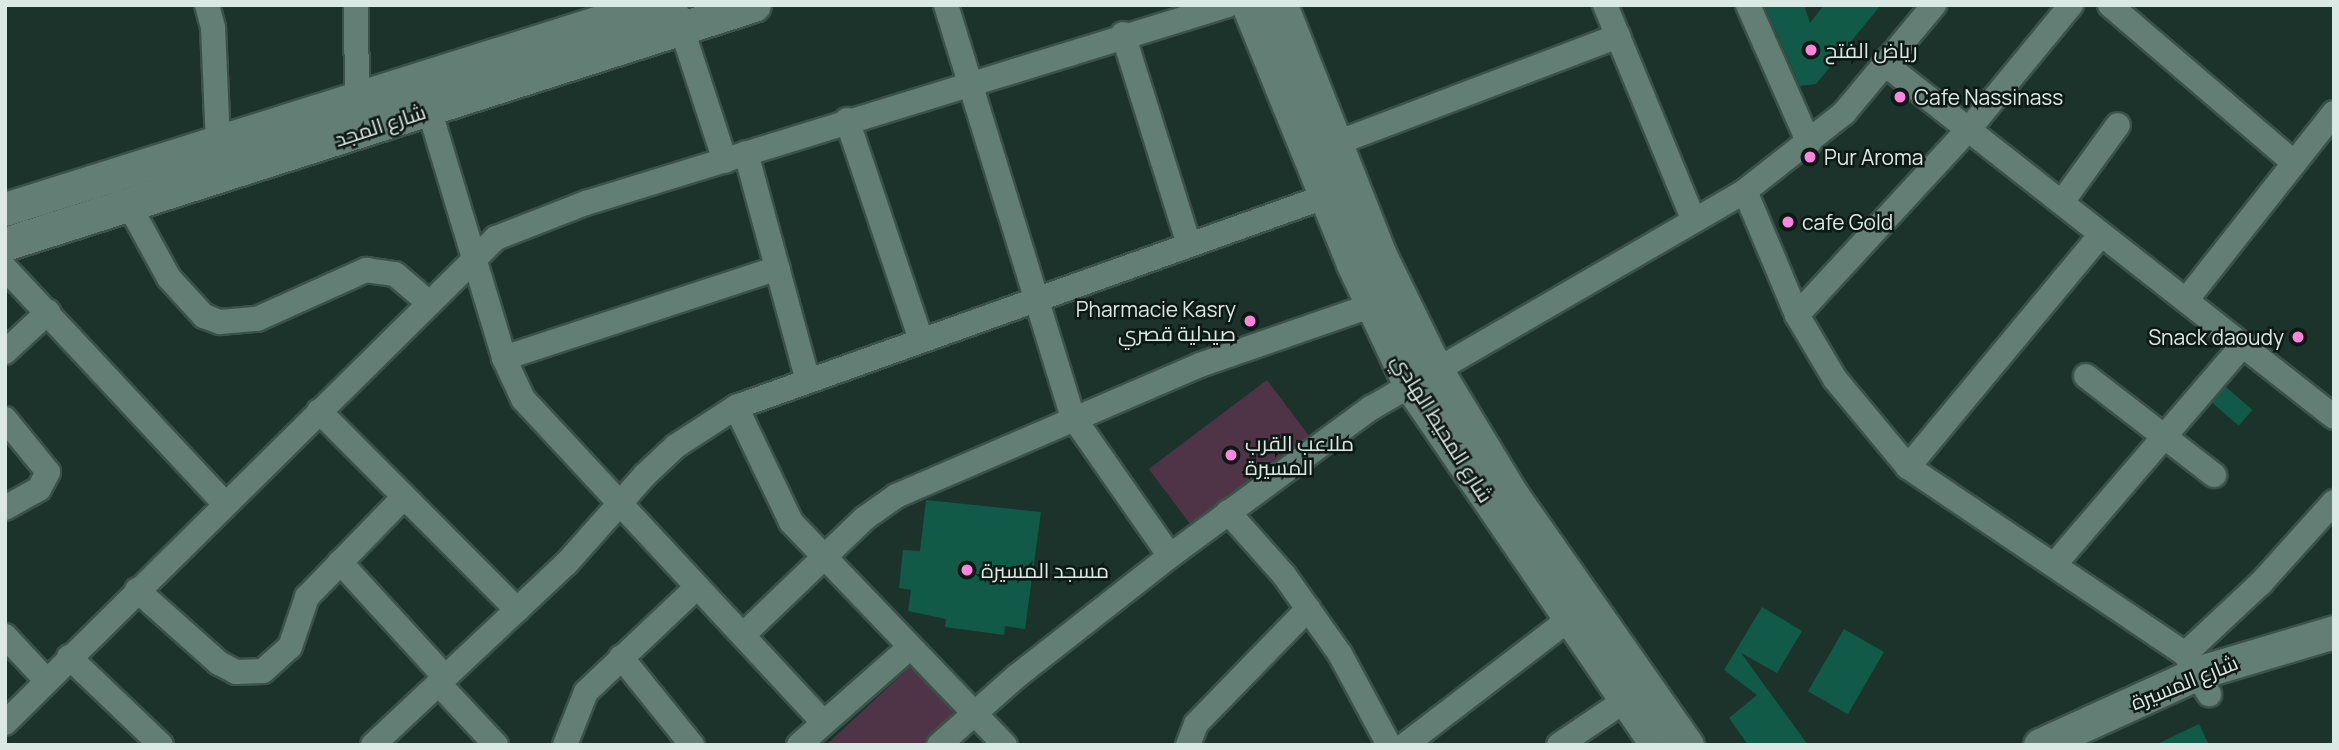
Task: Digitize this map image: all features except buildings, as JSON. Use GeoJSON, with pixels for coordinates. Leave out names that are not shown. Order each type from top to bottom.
{"type":"FeatureCollection","features":[{"type":"Feature","properties":{"kind":"street"},"geometry":{"type":"LineString","coordinates":[[206,5],[213,27],[218,142]]}},
{"type":"Feature","properties":{"kind":"street"},"geometry":{"type":"LineString","coordinates":[[356,5],[357,99]]}},
{"type":"Feature","properties":{"kind":"street","name":"شارع المجد"},"geometry":{"type":"LineString","coordinates":[[5,209],[653,5]]}},
{"type":"Feature","properties":{"kind":"street","name":"شارع المجد"},"geometry":{"type":"LineString","coordinates":[[5,244],[429,109],[678,17],[754,5]]}},
{"type":"Feature","properties":{"kind":"street"},"geometry":{"type":"LineString","coordinates":[[946,5],[1073,417],[1170,556]]}},
{"type":"Feature","properties":{"kind":"street"},"geometry":{"type":"LineString","coordinates":[[5,723],[223,502],[319,411],[474,255],[525,225],[847,120],[970,85],[1123,34],[1228,5]]}},
{"type":"Feature","properties":{"kind":"street","name":"شارع المحيط الهادي"},"geometry":{"type":"LineString","coordinates":[[1248,5],[1323,148]]}},
{"type":"Feature","properties":{"kind":"street","name":"شارع المحيط الهادي"},"geometry":{"type":"LineString","coordinates":[[1281,5],[1323,148],[1386,301],[1422,375],[1635,694],[1687,745]]}},
{"type":"Feature","properties":{"kind":"street"},"geometry":{"type":"LineString","coordinates":[[1605,5],[1693,218]]}},
{"type":"Feature","properties":{"kind":"street"},"geometry":{"type":"LineString","coordinates":[[1748,5],[1809,143]]}},
{"type":"Feature","properties":{"kind":"street"},"geometry":{"type":"LineString","coordinates":[[939,745],[972,714],[1170,556],[1422,375],[1693,218],[1745,191],[1844,113],[1934,5]]}},
{"type":"Feature","properties":{"kind":"street"},"geometry":{"type":"LineString","coordinates":[[1797,314],[1968,130],[2071,5]]}},
{"type":"Feature","properties":{"kind":"street"},"geometry":{"type":"LineString","coordinates":[[2110,5],[2293,162]]}},
{"type":"Feature","properties":{"kind":"street"},"geometry":{"type":"LineString","coordinates":[[678,17],[778,268],[807,378]]}},
{"type":"Feature","properties":{"kind":"street"},"geometry":{"type":"LineString","coordinates":[[1123,34],[1188,242]]}},
{"type":"Feature","properties":{"kind":"street"},"geometry":{"type":"LineString","coordinates":[[1323,148],[1618,36]]}},
{"type":"Feature","properties":{"kind":"street"},"geometry":{"type":"LineString","coordinates":[[1885,64],[2062,202],[2100,236],[2187,299],[2243,345],[2329,402]]}},
{"type":"Feature","properties":{"kind":"street"},"geometry":{"type":"LineString","coordinates":[[429,109],[504,358],[541,423],[619,502],[823,722]]}},
{"type":"Feature","properties":{"kind":"street"},"geometry":{"type":"LineString","coordinates":[[2187,299],[2334,113]]}},
{"type":"Feature","properties":{"kind":"street"},"geometry":{"type":"LineString","coordinates":[[847,120],[920,337]]}},
{"type":"Feature","properties":{"kind":"street"},"geometry":{"type":"LineString","coordinates":[[2062,202],[2118,125]]}},
{"type":"Feature","properties":{"kind":"street"},"geometry":{"type":"LineString","coordinates":[[1745,191],[1797,314],[1835,379],[1908,467],[2055,564],[2198,673],[2261,583],[2334,502]]}},
{"type":"Feature","properties":{"kind":"street"},"geometry":{"type":"LineString","coordinates":[[373,745],[517,610],[676,446],[736,407],[920,337],[1188,242],[1340,192]]}},
{"type":"Feature","properties":{"kind":"street"},"geometry":{"type":"LineString","coordinates":[[129,205],[169,278],[204,316],[220,322],[257,319],[366,271],[395,274],[428,302]]}},
{"type":"Feature","properties":{"kind":"street"},"geometry":{"type":"LineString","coordinates":[[1908,467],[2100,236]]}},
{"type":"Feature","properties":{"kind":"street"},"geometry":{"type":"LineString","coordinates":[[5,268],[223,502]]}},
{"type":"Feature","properties":{"kind":"street"},"geometry":{"type":"LineString","coordinates":[[504,358],[778,268]]}},
{"type":"Feature","properties":{"kind":"street"},"geometry":{"type":"LineString","coordinates":[[743,635],[821,557],[897,496],[1073,417],[1386,301]]}},
{"type":"Feature","properties":{"kind":"street"},"geometry":{"type":"LineString","coordinates":[[5,352],[48,312]]}},
{"type":"Feature","properties":{"kind":"street"},"geometry":{"type":"LineString","coordinates":[[2055,564],[2243,345]]}},
{"type":"Feature","properties":{"kind":"street"},"geometry":{"type":"LineString","coordinates":[[2086,376],[2164,439],[2214,475]]}},
{"type":"Feature","properties":{"kind":"street"},"geometry":{"type":"LineString","coordinates":[[736,407],[776,498],[821,557],[1005,745]]}},
{"type":"Feature","properties":{"kind":"street"},"geometry":{"type":"LineString","coordinates":[[319,411],[517,610]]}},
{"type":"Feature","properties":{"kind":"street"},"geometry":{"type":"LineString","coordinates":[[5,419],[40,455],[48,472],[39,489],[5,508]]}},
{"type":"Feature","properties":{"kind":"street"},"geometry":{"type":"LineString","coordinates":[[137,590],[219,663],[250,675],[263,671],[290,647],[307,597],[404,497]]}},
{"type":"Feature","properties":{"kind":"street"},"geometry":{"type":"LineString","coordinates":[[1228,512],[1308,609],[1389,745]]}},
{"type":"Feature","properties":{"kind":"street"},"geometry":{"type":"LineString","coordinates":[[340,562],[496,745]]}},
{"type":"Feature","properties":{"kind":"street"},"geometry":{"type":"LineString","coordinates":[[565,745],[577,704],[621,657],[697,587]]}},
{"type":"Feature","properties":{"kind":"street"},"geometry":{"type":"LineString","coordinates":[[1188,745],[1196,724],[1308,609]]}},
{"type":"Feature","properties":{"kind":"street"},"geometry":{"type":"LineString","coordinates":[[1405,745],[1578,612]]}},
{"type":"Feature","properties":{"kind":"street","name":"شارع المسيرة"},"geometry":{"type":"LineString","coordinates":[[2040,745],[2198,673],[2334,632]]}},
{"type":"Feature","properties":{"kind":"street"},"geometry":{"type":"LineString","coordinates":[[5,636],[46,680]]}},
{"type":"Feature","properties":{"kind":"street"},"geometry":{"type":"LineString","coordinates":[[799,745],[909,647]]}},
{"type":"Feature","properties":{"kind":"street","name":"شارع المسيرة"},"geometry":{"type":"LineString","coordinates":[[2091,745],[2198,673],[2334,654]]}},
{"type":"Feature","properties":{"kind":"street"},"geometry":{"type":"LineString","coordinates":[[69,657],[161,745]]}},
{"type":"Feature","properties":{"kind":"street"},"geometry":{"type":"LineString","coordinates":[[621,657],[692,745]]}},
{"type":"Feature","properties":{"kind":"street"},"geometry":{"type":"LineString","coordinates":[[1559,745],[1635,694]]}},
{"type":"Feature","properties":{"kind":"street","name":"شارع المحيط الهادي"},"geometry":{"type":"LineString","coordinates":[[1635,694],[1657,745]]}},
{"type":"Feature","properties":{"kind":"shaded area","name":"ملاعب القرب المسيرة"},"geometry":{"type":"Polygon","coordinates":[[[1267,380],[1313,441],[1195,531],[1149,469],[1267,380]]]}},
{"type":"Feature","properties":{"kind":"shaded area"},"geometry":{"type":"Polygon","coordinates":[[[912,665],[960,716],[929,745],[826,745],[912,665]]]}},
{"type":"Feature","properties":{"kind":"place","name":"رياض الفتح"},"geometry":{"type":"Point","coordinates":[1811,50]}},
{"type":"Feature","properties":{"kind":"place","name":"Cafe Nassinass"},"geometry":{"type":"Point","coordinates":[1900,97]}},
{"type":"Feature","properties":{"kind":"place","name":"Pur Aroma"},"geometry":{"type":"Point","coordinates":[1810,157]}},
{"type":"Feature","properties":{"kind":"place","name":"cafe Gold"},"geometry":{"type":"Point","coordinates":[1788,222]}},
{"type":"Feature","properties":{"kind":"place","name":"Pharmacie Kasry صيدلية قصري"},"geometry":{"type":"Point","coordinates":[1250,321]}},
{"type":"Feature","properties":{"kind":"place","name":"Snack daoudy"},"geometry":{"type":"Point","coordinates":[2298,337]}},
{"type":"Feature","properties":{"kind":"place","name":"ملاعب القرب المسيرة"},"geometry":{"type":"Point","coordinates":[1231,455]}},
{"type":"Feature","properties":{"kind":"place","name":"مسجد المسيرة"},"geometry":{"type":"Point","coordinates":[967,570]}}]}
